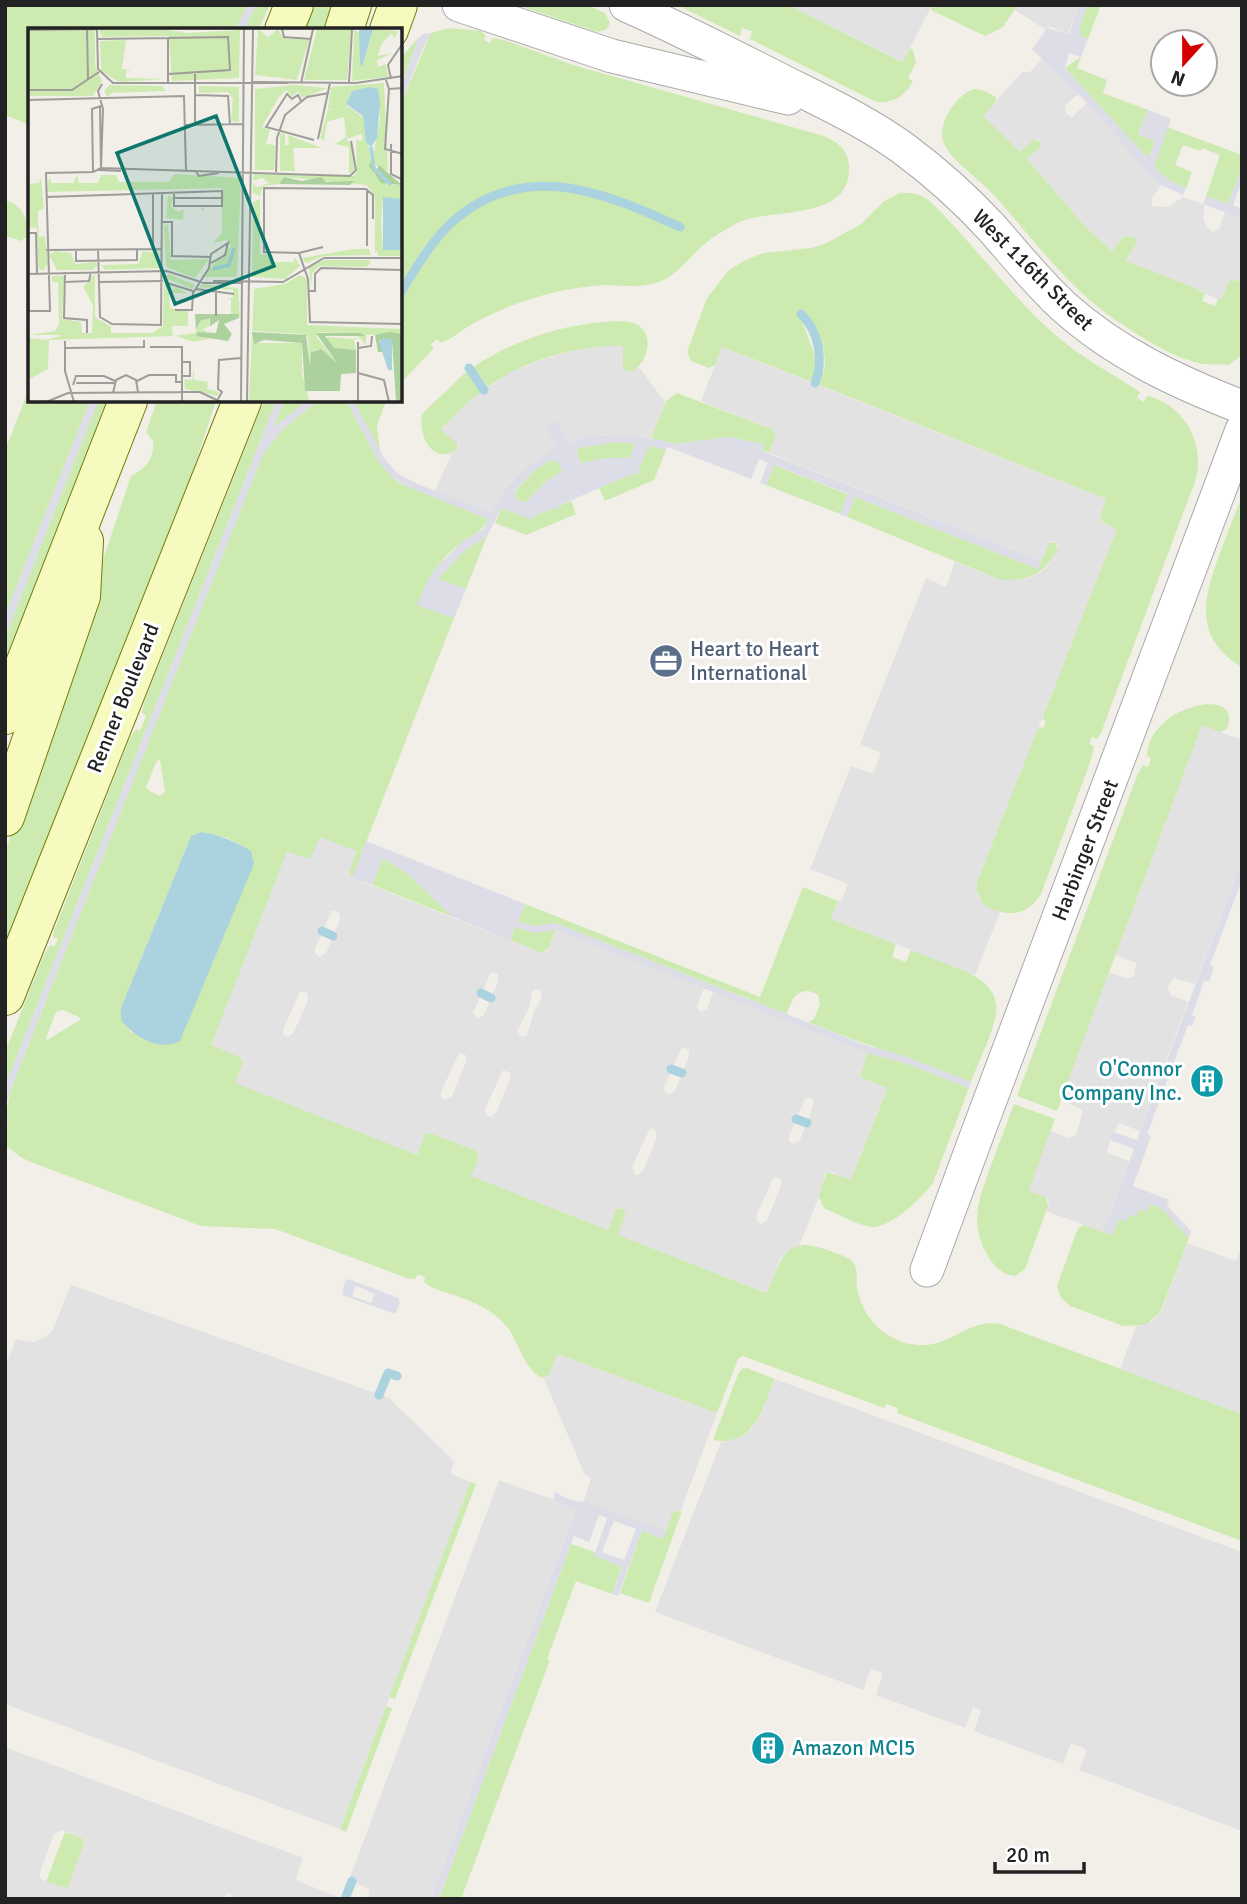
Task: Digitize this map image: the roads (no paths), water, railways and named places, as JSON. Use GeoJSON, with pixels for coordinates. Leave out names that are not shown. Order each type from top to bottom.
{"type":"FeatureCollection","features":[{"type":"Feature","properties":{"kind":"main road"},"geometry":{"type":"LineString","coordinates":[[285,28],[294,5]]}},
{"type":"Feature","properties":{"kind":"main road"},"geometry":{"type":"LineString","coordinates":[[345,28],[352,5]]}},
{"type":"Feature","properties":{"kind":"main road"},"geometry":{"type":"LineString","coordinates":[[390,28],[398,5]]}},
{"type":"Feature","properties":{"kind":"main road"},"geometry":{"type":"LineString","coordinates":[[5,715],[128,402]]}},
{"type":"Feature","properties":{"kind":"main road","name":"Renner Boulevard"},"geometry":{"type":"LineString","coordinates":[[5,996],[242,402]]}},
{"type":"Feature","properties":{"kind":"main road"},"geometry":{"type":"LineString","coordinates":[[5,817],[81,596],[86,507]]}},
{"type":"Feature","properties":{"kind":"street","name":"West 116th Street"},"geometry":{"type":"LineString","coordinates":[[459,5],[612,56],[838,110]]}},
{"type":"Feature","properties":{"kind":"street","name":"West 116th Street"},"geometry":{"type":"LineString","coordinates":[[626,5],[678,28],[838,110],[903,148],[946,184],[990,227],[1036,279],[1096,334],[1170,377],[1242,407]]}},
{"type":"Feature","properties":{"kind":"street","name":"Harbinger Street"},"geometry":{"type":"LineString","coordinates":[[927,1270],[1242,429]]}},
{"type":"Feature","properties":{"kind":"water"},"geometry":{"type":"Polygon","coordinates":[[[201,832],[227,839],[251,851],[254,864],[180,1041],[155,1044],[140,1037],[121,1020],[121,1008],[191,836],[201,832]]]}},
{"type":"Feature","properties":{"kind":"waterway"},"geometry":{"type":"LineString","coordinates":[[402,290],[430,247],[451,223],[478,203],[506,191],[535,186],[593,193],[622,202],[680,227]]}},
{"type":"Feature","properties":{"kind":"waterway"},"geometry":{"type":"LineString","coordinates":[[801,314],[812,329],[818,347],[819,365],[815,383]]}},
{"type":"Feature","properties":{"kind":"waterway"},"geometry":{"type":"LineString","coordinates":[[469,368],[484,390]]}},
{"type":"Feature","properties":{"kind":"waterway"},"geometry":{"type":"LineString","coordinates":[[322,931],[333,936]]}},
{"type":"Feature","properties":{"kind":"waterway"},"geometry":{"type":"LineString","coordinates":[[481,993],[491,998]]}},
{"type":"Feature","properties":{"kind":"waterway"},"geometry":{"type":"LineString","coordinates":[[671,1069],[682,1073]]}},
{"type":"Feature","properties":{"kind":"waterway"},"geometry":{"type":"LineString","coordinates":[[796,1119],[807,1123]]}},
{"type":"Feature","properties":{"kind":"waterway"},"geometry":{"type":"LineString","coordinates":[[379,1395],[388,1373],[397,1376]]}},
{"type":"Feature","properties":{"kind":"waterway"},"geometry":{"type":"LineString","coordinates":[[345,1899],[352,1881]]}},
{"type":"Feature","properties":{"kind":"place","name":"Heart to Heart International"},"geometry":{"type":"Point","coordinates":[666,661]}},
{"type":"Feature","properties":{"kind":"place","name":"O'Connor Company Inc."},"geometry":{"type":"Point","coordinates":[1207,1081]}},
{"type":"Feature","properties":{"kind":"place","name":"Amazon MCI5"},"geometry":{"type":"Point","coordinates":[768,1748]}}]}
